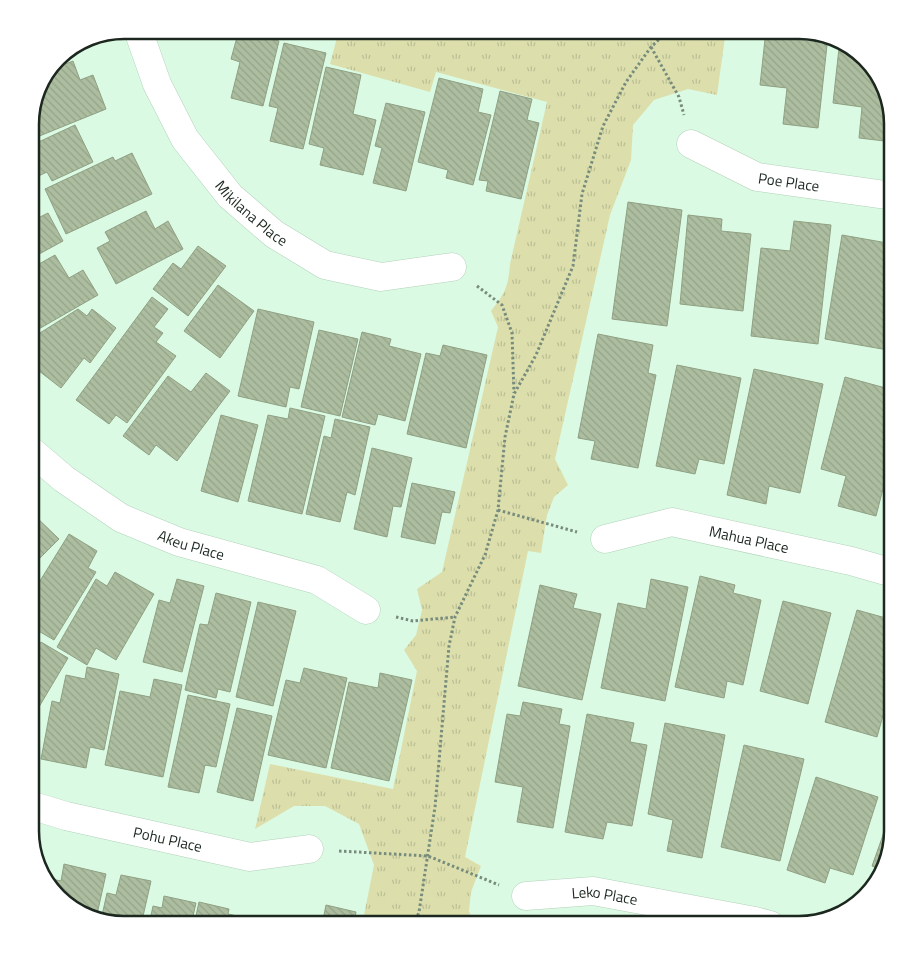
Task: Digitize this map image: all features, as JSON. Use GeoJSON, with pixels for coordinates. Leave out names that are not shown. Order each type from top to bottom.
{"type":"FeatureCollection","features":[{"type":"Feature","properties":{"kind":"street","name":"Mikilana Place"},"geometry":{"type":"LineString","coordinates":[[141,39],[157,84],[185,139],[230,196],[274,234],[325,265],[381,277],[452,267]]}},
{"type":"Feature","properties":{"kind":"street","name":"Poe Place"},"geometry":{"type":"LineString","coordinates":[[691,144],[757,177],[884,195]]}},
{"type":"Feature","properties":{"kind":"street","name":"Akeu Place"},"geometry":{"type":"LineString","coordinates":[[39,458],[64,480],[121,518],[179,542],[317,580],[366,610]]}},
{"type":"Feature","properties":{"kind":"street","name":"Mahua Place"},"geometry":{"type":"LineString","coordinates":[[604,539],[672,522],[851,560],[884,570]]}},
{"type":"Feature","properties":{"kind":"street","name":"Pohu Place"},"geometry":{"type":"LineString","coordinates":[[39,808],[66,816],[250,857],[309,849]]}},
{"type":"Feature","properties":{"kind":"street","name":"Leko Place"},"geometry":{"type":"LineString","coordinates":[[526,896],[593,891],[728,916]]}},
{"type":"Feature","properties":{"kind":"path"},"geometry":{"type":"LineString","coordinates":[[514,394],[536,355],[573,266],[582,194],[604,126],[626,82],[651,47],[659,39]]}},
{"type":"Feature","properties":{"kind":"path"},"geometry":{"type":"LineString","coordinates":[[651,47],[679,97],[691,144]]}},
{"type":"Feature","properties":{"kind":"path"},"geometry":{"type":"LineString","coordinates":[[418,916],[435,807],[449,646],[455,618],[485,556],[498,510],[505,437],[514,394],[512,333],[502,305],[452,267]]}},
{"type":"Feature","properties":{"kind":"path"},"geometry":{"type":"LineString","coordinates":[[498,510],[604,539]]}},
{"type":"Feature","properties":{"kind":"path"},"geometry":{"type":"LineString","coordinates":[[366,610],[413,621],[455,618]]}},
{"type":"Feature","properties":{"kind":"path"},"geometry":{"type":"LineString","coordinates":[[309,849],[428,856],[526,896]]}},
{"type":"Feature","properties":{"kind":"green space"},"geometry":{"type":"Polygon","coordinates":[[[337,39],[725,39],[717,95],[688,89],[654,100],[633,125],[631,160],[610,215],[555,459],[568,485],[554,497],[547,515],[541,553],[528,551],[465,857],[481,866],[471,892],[469,911],[471,916],[364,916],[374,865],[359,824],[325,806],[294,806],[255,829],[270,764],[393,789],[417,671],[404,650],[416,635],[422,610],[417,589],[442,572],[498,327],[491,311],[503,295],[507,285],[510,264],[547,102],[436,72],[430,92],[330,64],[337,39]]]}},
{"type":"Feature","properties":{"kind":"building"},"geometry":{"type":"Polygon","coordinates":[[[237,39],[271,39],[279,41],[263,106],[231,98],[240,62],[231,59],[237,39]]]}},
{"type":"Feature","properties":{"kind":"building"},"geometry":{"type":"Polygon","coordinates":[[[765,39],[805,39],[827,44],[818,128],[783,124],[787,88],[760,85],[765,39]]]}},
{"type":"Feature","properties":{"kind":"building"},"geometry":{"type":"Polygon","coordinates":[[[284,43],[326,53],[303,149],[270,141],[278,108],[269,106],[284,43]]]}},
{"type":"Feature","properties":{"kind":"building"},"geometry":{"type":"Polygon","coordinates":[[[839,48],[851,56],[863,68],[878,91],[883,107],[884,141],[859,138],[862,107],[833,103],[839,48]]]}},
{"type":"Feature","properties":{"kind":"building"},"geometry":{"type":"Polygon","coordinates":[[[73,61],[80,80],[93,75],[106,109],[39,136],[39,118],[47,86],[63,65],[73,61]]]}},
{"type":"Feature","properties":{"kind":"building"},"geometry":{"type":"Polygon","coordinates":[[[326,67],[361,75],[353,114],[376,120],[363,175],[320,165],[324,148],[309,144],[326,67]]]}},
{"type":"Feature","properties":{"kind":"building"},"geometry":{"type":"Polygon","coordinates":[[[439,78],[483,89],[478,112],[491,115],[473,185],[446,178],[448,170],[418,162],[439,78]]]}},
{"type":"Feature","properties":{"kind":"building"},"geometry":{"type":"Polygon","coordinates":[[[500,91],[532,99],[527,120],[539,123],[521,199],[486,191],[488,181],[479,180],[500,91]]]}},
{"type":"Feature","properties":{"kind":"building"},"geometry":{"type":"Polygon","coordinates":[[[386,103],[425,112],[406,191],[373,183],[382,148],[375,146],[386,103]]]}},
{"type":"Feature","properties":{"kind":"building"},"geometry":{"type":"Polygon","coordinates":[[[75,125],[93,162],[52,181],[47,172],[39,176],[39,142],[75,125]]]}},
{"type":"Feature","properties":{"kind":"building"},"geometry":{"type":"Polygon","coordinates":[[[132,153],[152,194],[66,234],[45,189],[113,157],[115,161],[132,153]]]}},
{"type":"Feature","properties":{"kind":"building"},"geometry":{"type":"Polygon","coordinates":[[[628,202],[682,210],[667,326],[612,319],[628,202]]]}},
{"type":"Feature","properties":{"kind":"building"},"geometry":{"type":"Polygon","coordinates":[[[146,211],[155,229],[168,221],[183,249],[116,284],[97,248],[110,241],[105,232],[146,211]]]}},
{"type":"Feature","properties":{"kind":"building"},"geometry":{"type":"Polygon","coordinates":[[[48,213],[63,241],[39,254],[39,218],[48,213]]]}},
{"type":"Feature","properties":{"kind":"building"},"geometry":{"type":"Polygon","coordinates":[[[688,215],[722,219],[721,231],[751,234],[743,311],[680,304],[688,215]]]}},
{"type":"Feature","properties":{"kind":"building"},"geometry":{"type":"Polygon","coordinates":[[[794,221],[831,225],[818,344],[751,336],[761,248],[790,251],[794,221]]]}},
{"type":"Feature","properties":{"kind":"building"},"geometry":{"type":"Polygon","coordinates":[[[842,235],[884,242],[884,349],[825,339],[842,235]]]}},
{"type":"Feature","properties":{"kind":"building"},"geometry":{"type":"Polygon","coordinates":[[[198,246],[226,266],[188,316],[153,289],[173,263],[181,269],[198,246]]]}},
{"type":"Feature","properties":{"kind":"building"},"geometry":{"type":"Polygon","coordinates":[[[55,255],[69,278],[83,270],[98,295],[39,329],[39,264],[55,255]]]}},
{"type":"Feature","properties":{"kind":"building"},"geometry":{"type":"Polygon","coordinates":[[[218,285],[254,311],[220,358],[184,331],[218,285]]]}},
{"type":"Feature","properties":{"kind":"building"},"geometry":{"type":"Polygon","coordinates":[[[152,297],[168,309],[154,327],[163,333],[156,342],[176,356],[127,423],[116,415],[109,424],[76,400],[152,297]]]}},
{"type":"Feature","properties":{"kind":"building"},"geometry":{"type":"Polygon","coordinates":[[[78,309],[87,316],[92,309],[116,328],[90,363],[84,358],[61,388],[39,371],[39,334],[78,309]]]}},
{"type":"Feature","properties":{"kind":"building"},"geometry":{"type":"Polygon","coordinates":[[[258,309],[314,322],[299,389],[290,387],[286,407],[238,396],[258,309]]]}},
{"type":"Feature","properties":{"kind":"building"},"geometry":{"type":"Polygon","coordinates":[[[319,330],[358,339],[340,416],[301,407],[319,330]]]}},
{"type":"Feature","properties":{"kind":"building"},"geometry":{"type":"Polygon","coordinates":[[[362,332],[391,339],[389,346],[421,354],[405,421],[378,414],[375,425],[342,417],[362,332]]]}},
{"type":"Feature","properties":{"kind":"building"},"geometry":{"type":"Polygon","coordinates":[[[598,334],[653,345],[648,373],[656,375],[638,468],[591,459],[595,441],[578,438],[598,334]]]}},
{"type":"Feature","properties":{"kind":"building"},"geometry":{"type":"Polygon","coordinates":[[[443,345],[487,355],[466,448],[407,434],[426,353],[440,356],[443,345]]]}},
{"type":"Feature","properties":{"kind":"building"},"geometry":{"type":"Polygon","coordinates":[[[677,365],[741,378],[724,464],[699,459],[695,474],[656,466],[677,365]]]}},
{"type":"Feature","properties":{"kind":"building"},"geometry":{"type":"Polygon","coordinates":[[[754,369],[823,384],[800,493],[769,486],[766,504],[727,495],[754,369]]]}},
{"type":"Feature","properties":{"kind":"building"},"geometry":{"type":"Polygon","coordinates":[[[206,373],[230,391],[177,461],[156,445],[149,455],[123,436],[168,376],[191,392],[206,373]]]}},
{"type":"Feature","properties":{"kind":"building"},"geometry":{"type":"Polygon","coordinates":[[[845,377],[884,388],[884,485],[876,516],[838,506],[846,476],[821,469],[845,377]]]}},
{"type":"Feature","properties":{"kind":"building"},"geometry":{"type":"Polygon","coordinates":[[[290,408],[325,416],[302,514],[248,501],[268,415],[288,419],[290,408]]]}},
{"type":"Feature","properties":{"kind":"building"},"geometry":{"type":"Polygon","coordinates":[[[221,415],[258,425],[238,502],[201,491],[221,415]]]}},
{"type":"Feature","properties":{"kind":"building"},"geometry":{"type":"Polygon","coordinates":[[[335,419],[370,427],[355,495],[347,492],[340,522],[306,514],[324,436],[331,438],[335,419]]]}},
{"type":"Feature","properties":{"kind":"building"},"geometry":{"type":"Polygon","coordinates":[[[372,448],[412,458],[401,507],[393,506],[387,537],[354,529],[372,448]]]}},
{"type":"Feature","properties":{"kind":"building"},"geometry":{"type":"Polygon","coordinates":[[[412,483],[455,492],[450,513],[442,512],[435,544],[401,537],[412,483]]]}},
{"type":"Feature","properties":{"kind":"building"},"geometry":{"type":"Polygon","coordinates":[[[39,520],[59,539],[39,559],[39,520]]]}},
{"type":"Feature","properties":{"kind":"building"},"geometry":{"type":"Polygon","coordinates":[[[69,534],[97,551],[88,568],[96,572],[54,640],[39,631],[39,582],[69,534]]]}},
{"type":"Feature","properties":{"kind":"building"},"geometry":{"type":"Polygon","coordinates":[[[115,572],[154,594],[116,660],[96,648],[87,665],[57,647],[96,579],[107,586],[115,572]]]}},
{"type":"Feature","properties":{"kind":"building"},"geometry":{"type":"Polygon","coordinates":[[[700,576],[735,585],[733,593],[761,600],[743,685],[727,681],[724,698],[675,687],[700,576]]]}},
{"type":"Feature","properties":{"kind":"building"},"geometry":{"type":"Polygon","coordinates":[[[177,579],[204,586],[182,672],[143,662],[159,600],[170,603],[177,579]]]}},
{"type":"Feature","properties":{"kind":"building"},"geometry":{"type":"Polygon","coordinates":[[[651,579],[688,587],[665,701],[601,688],[618,603],[646,609],[651,579]]]}},
{"type":"Feature","properties":{"kind":"building"},"geometry":{"type":"Polygon","coordinates":[[[540,585],[577,594],[573,608],[601,614],[582,700],[518,686],[540,585]]]}},
{"type":"Feature","properties":{"kind":"building"},"geometry":{"type":"Polygon","coordinates":[[[216,593],[251,602],[230,692],[218,689],[216,698],[185,690],[200,624],[208,625],[216,593]]]}},
{"type":"Feature","properties":{"kind":"building"},"geometry":{"type":"Polygon","coordinates":[[[783,601],[831,613],[808,704],[760,691],[783,601]]]}},
{"type":"Feature","properties":{"kind":"building"},"geometry":{"type":"Polygon","coordinates":[[[258,602],[296,611],[273,706],[236,697],[258,602]]]}},
{"type":"Feature","properties":{"kind":"building"},"geometry":{"type":"Polygon","coordinates":[[[857,610],[884,618],[884,712],[877,737],[825,722],[857,610]]]}},
{"type":"Feature","properties":{"kind":"building"},"geometry":{"type":"Polygon","coordinates":[[[41,642],[68,658],[39,707],[39,645],[41,642]]]}},
{"type":"Feature","properties":{"kind":"building"},"geometry":{"type":"Polygon","coordinates":[[[87,667],[119,674],[104,750],[90,747],[86,768],[41,759],[52,701],[60,703],[66,675],[85,679],[87,667]]]}},
{"type":"Feature","properties":{"kind":"building"},"geometry":{"type":"Polygon","coordinates":[[[304,668],[347,678],[326,768],[268,755],[286,680],[300,683],[304,668]]]}},
{"type":"Feature","properties":{"kind":"building"},"geometry":{"type":"Polygon","coordinates":[[[380,673],[412,680],[389,781],[331,768],[349,682],[378,688],[380,673]]]}},
{"type":"Feature","properties":{"kind":"building"},"geometry":{"type":"Polygon","coordinates":[[[154,679],[182,685],[163,777],[105,765],[120,691],[150,697],[154,679]]]}},
{"type":"Feature","properties":{"kind":"building"},"geometry":{"type":"Polygon","coordinates":[[[188,695],[230,704],[216,767],[205,765],[199,793],[168,787],[188,695]]]}},
{"type":"Feature","properties":{"kind":"building"},"geometry":{"type":"Polygon","coordinates":[[[523,702],[562,709],[559,724],[570,726],[553,828],[517,822],[523,787],[495,782],[507,714],[520,716],[523,702]]]}},
{"type":"Feature","properties":{"kind":"building"},"geometry":{"type":"Polygon","coordinates":[[[237,708],[272,716],[253,801],[217,792],[237,708]]]}},
{"type":"Feature","properties":{"kind":"building"},"geometry":{"type":"Polygon","coordinates":[[[587,714],[634,723],[630,742],[647,745],[632,826],[607,822],[603,839],[565,832],[587,714]]]}},
{"type":"Feature","properties":{"kind":"building"},"geometry":{"type":"Polygon","coordinates":[[[665,723],[725,735],[702,858],[667,851],[673,820],[648,814],[665,723]]]}},
{"type":"Feature","properties":{"kind":"building"},"geometry":{"type":"Polygon","coordinates":[[[744,745],[804,759],[780,861],[721,847],[744,745]]]}},
{"type":"Feature","properties":{"kind":"building"},"geometry":{"type":"Polygon","coordinates":[[[816,777],[878,797],[853,875],[830,868],[825,883],[787,870],[816,777]]]}},
{"type":"Feature","properties":{"kind":"building"},"geometry":{"type":"Polygon","coordinates":[[[884,832],[883,848],[878,864],[876,868],[872,866],[884,832]]]}},
{"type":"Feature","properties":{"kind":"building"},"geometry":{"type":"Polygon","coordinates":[[[64,864],[106,874],[98,912],[72,899],[54,880],[61,881],[64,864]]]}},
{"type":"Feature","properties":{"kind":"building"},"geometry":{"type":"Polygon","coordinates":[[[121,875],[151,881],[143,916],[102,914],[107,893],[116,895],[121,875]]]}},
{"type":"Feature","properties":{"kind":"building"},"geometry":{"type":"Polygon","coordinates":[[[164,896],[196,903],[193,916],[151,916],[153,906],[162,908],[164,896]]]}},
{"type":"Feature","properties":{"kind":"building"},"geometry":{"type":"Polygon","coordinates":[[[199,902],[229,909],[228,914],[237,916],[196,916],[199,902]]]}},
{"type":"Feature","properties":{"kind":"building"},"geometry":{"type":"Polygon","coordinates":[[[326,905],[356,912],[355,916],[324,916],[326,905]]]}}]}
